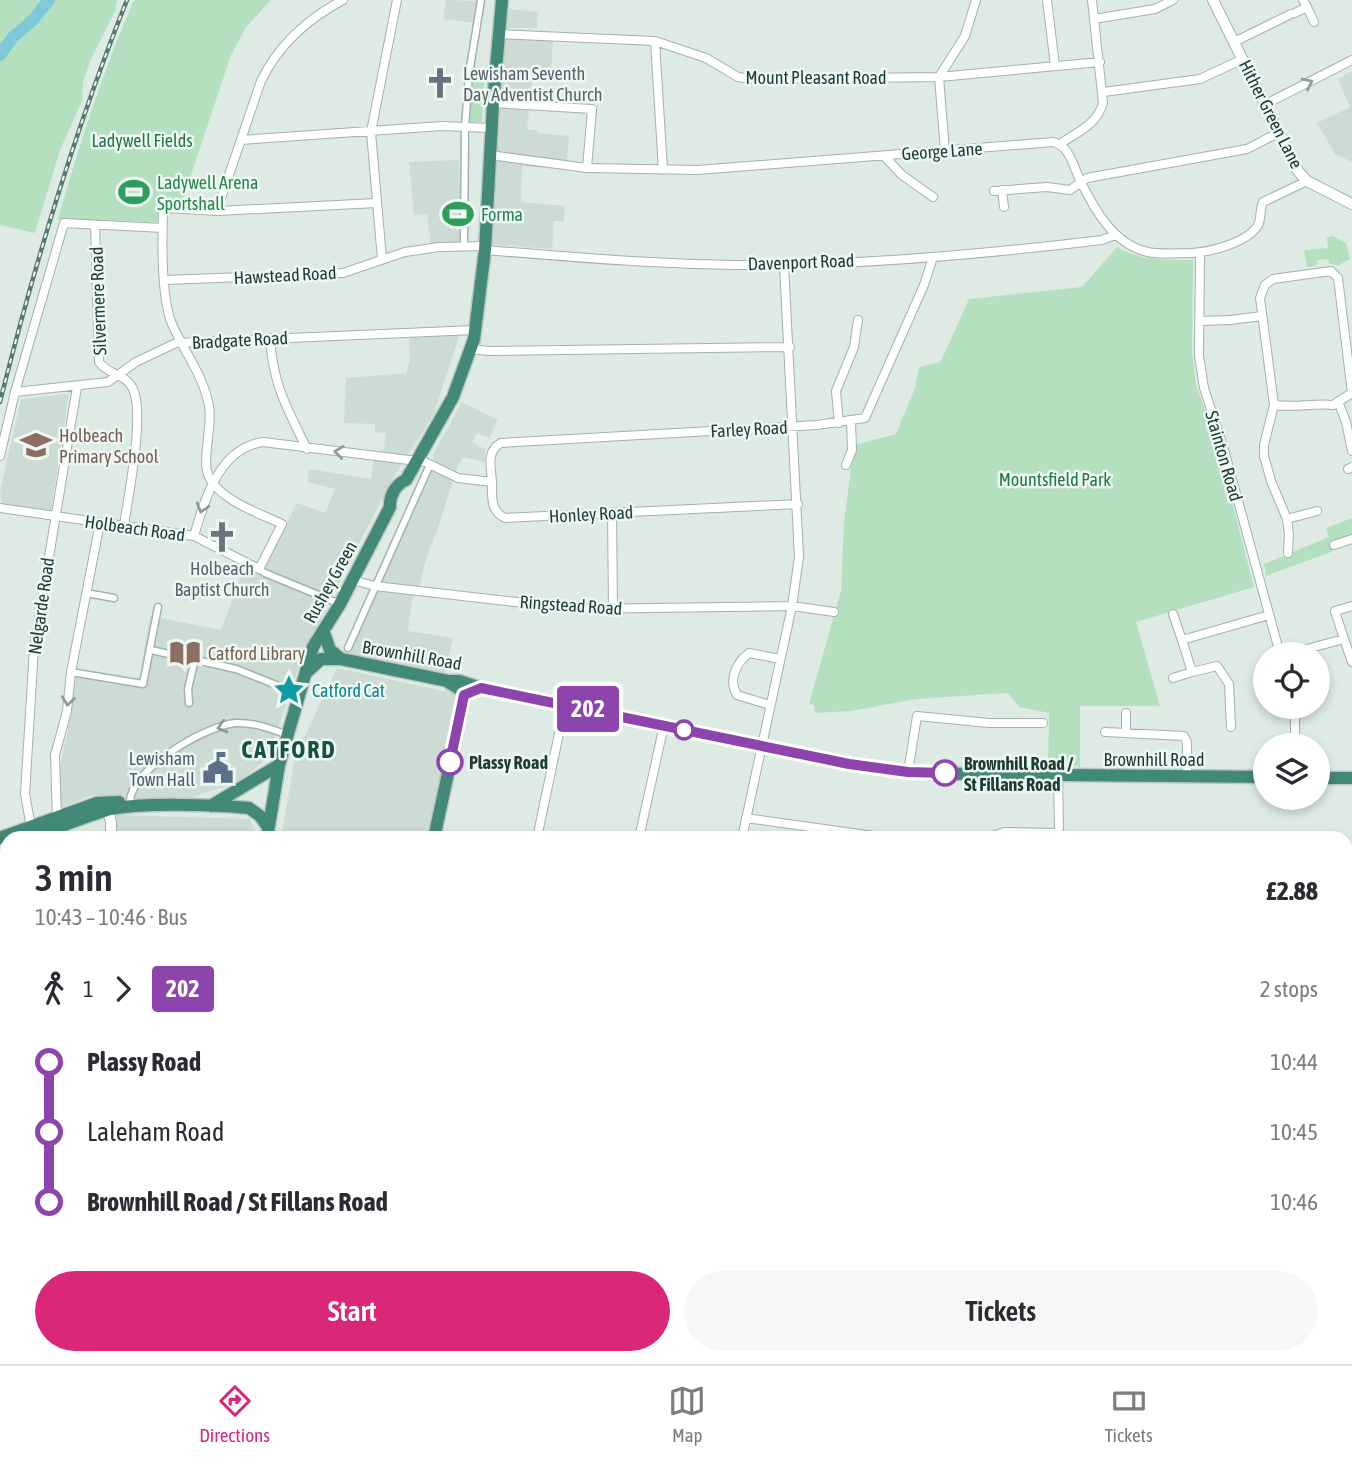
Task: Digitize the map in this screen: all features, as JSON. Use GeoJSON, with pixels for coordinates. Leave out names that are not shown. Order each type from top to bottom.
{"type":"FeatureCollection","features":[{"type":"Feature","properties":{"kind":"highway","name":"Rushey Green"},"geometry":{"type":"LineString","coordinates":[[267,831],[279,765],[313,647],[340,604],[390,507],[397,503],[406,489],[406,480],[422,466],[471,349],[485,248],[490,155],[486,127],[499,104],[498,34],[502,0]]}},
{"type":"Feature","properties":{"kind":"highway","name":"Brownhill Road"},"geometry":{"type":"LineString","coordinates":[[324,633],[330,650],[448,681],[459,681],[481,688],[849,764],[908,772],[1253,777]]}},
{"type":"Feature","properties":{"kind":"highway","name":"Brownhill Road"},"geometry":{"type":"LineString","coordinates":[[307,672],[321,659],[344,654]]}},
{"type":"Feature","properties":{"kind":"highway"},"geometry":{"type":"LineString","coordinates":[[435,831],[464,695],[448,681]]}},
{"type":"Feature","properties":{"kind":"highway"},"geometry":{"type":"LineString","coordinates":[[464,695],[481,688]]}},
{"type":"Feature","properties":{"kind":"highway"},"geometry":{"type":"LineString","coordinates":[[211,806],[250,785],[279,765]]}},
{"type":"Feature","properties":{"kind":"highway"},"geometry":{"type":"LineString","coordinates":[[1330,778],[1352,778]]}},
{"type":"Feature","properties":{"kind":"highway"},"geometry":{"type":"LineString","coordinates":[[37,831],[97,803],[130,802],[143,806]]}},
{"type":"Feature","properties":{"kind":"highway"},"geometry":{"type":"LineString","coordinates":[[20,831],[108,810],[143,806],[249,808],[260,816],[266,831]]}},
{"type":"Feature","properties":{"kind":"street"},"geometry":{"type":"LineString","coordinates":[[218,211],[261,81],[281,48],[310,20],[343,0]]}},
{"type":"Feature","properties":{"kind":"street"},"geometry":{"type":"LineString","coordinates":[[382,258],[371,132],[397,0]]}},
{"type":"Feature","properties":{"kind":"street"},"geometry":{"type":"LineString","coordinates":[[464,246],[465,127],[469,74],[481,0]]}},
{"type":"Feature","properties":{"kind":"street"},"geometry":{"type":"LineString","coordinates":[[945,151],[939,77],[965,36],[976,0]]}},
{"type":"Feature","properties":{"kind":"street"},"geometry":{"type":"LineString","coordinates":[[1047,0],[1055,66]]}},
{"type":"Feature","properties":{"kind":"street"},"geometry":{"type":"LineString","coordinates":[[1092,0],[1104,92],[1101,109],[1097,117],[1083,130],[1060,144],[1070,156],[1081,181],[1115,235],[1150,253],[1200,253],[1245,237],[1258,225],[1264,202],[1307,181]]}},
{"type":"Feature","properties":{"kind":"street"},"geometry":{"type":"LineString","coordinates":[[1094,19],[1155,9],[1173,0]]}},
{"type":"Feature","properties":{"kind":"street","name":"Hither Green Lane"},"geometry":{"type":"LineString","coordinates":[[1213,0],[1298,171],[1307,181],[1352,204]]}},
{"type":"Feature","properties":{"kind":"street"},"geometry":{"type":"LineString","coordinates":[[1234,42],[1293,13],[1305,4],[1314,22]]}},
{"type":"Feature","properties":{"kind":"street","name":"Mount Pleasant Road"},"geometry":{"type":"LineString","coordinates":[[498,34],[655,41],[695,54],[731,74],[746,78],[939,77],[1100,62]]}},
{"type":"Feature","properties":{"kind":"street"},"geometry":{"type":"LineString","coordinates":[[655,41],[663,170]]}},
{"type":"Feature","properties":{"kind":"street"},"geometry":{"type":"LineString","coordinates":[[1104,92],[1200,79],[1243,59]]}},
{"type":"Feature","properties":{"kind":"street"},"geometry":{"type":"LineString","coordinates":[[1264,104],[1352,60]]}},
{"type":"Feature","properties":{"kind":"street"},"geometry":{"type":"LineString","coordinates":[[499,104],[592,109],[587,168]]}},
{"type":"Feature","properties":{"kind":"street"},"geometry":{"type":"LineString","coordinates":[[241,140],[486,127]]}},
{"type":"Feature","properties":{"kind":"street"},"geometry":{"type":"LineString","coordinates":[[1004,207],[998,190],[1047,187],[1070,190],[1087,178],[1247,149],[1278,133]]}},
{"type":"Feature","properties":{"kind":"street","name":"George Lane"},"geometry":{"type":"LineString","coordinates":[[490,155],[587,168],[707,170],[1053,142],[1060,144]]}},
{"type":"Feature","properties":{"kind":"street"},"geometry":{"type":"LineString","coordinates":[[884,156],[902,175],[933,197]]}},
{"type":"Feature","properties":{"kind":"street"},"geometry":{"type":"LineString","coordinates":[[259,569],[282,524],[233,499],[212,482],[206,470],[210,431],[204,383],[169,316],[163,228],[165,208],[218,211],[376,203]]}},
{"type":"Feature","properties":{"kind":"street","name":"Silvermere Road"},"geometry":{"type":"LineString","coordinates":[[15,393],[64,223],[163,228]]}},
{"type":"Feature","properties":{"kind":"street","name":"Silvermere Road"},"geometry":{"type":"LineString","coordinates":[[95,225],[99,362],[104,368],[128,380],[137,401],[136,435],[124,526]]}},
{"type":"Feature","properties":{"kind":"street","name":"Davenport Road"},"geometry":{"type":"LineString","coordinates":[[485,248],[698,263],[784,265],[933,257],[1074,243],[1112,238],[1115,235]]}},
{"type":"Feature","properties":{"kind":"street","name":"Hawstead Road"},"geometry":{"type":"LineString","coordinates":[[165,280],[343,273],[413,250],[464,246],[485,248]]}},
{"type":"Feature","properties":{"kind":"street","name":"Stainton Road"},"geometry":{"type":"LineString","coordinates":[[1200,253],[1199,356],[1204,388],[1223,446],[1277,642]]}},
{"type":"Feature","properties":{"kind":"street"},"geometry":{"type":"LineString","coordinates":[[845,466],[852,450],[851,421],[865,418],[869,412],[933,257]]}},
{"type":"Feature","properties":{"kind":"street"},"geometry":{"type":"LineString","coordinates":[[743,831],[792,606],[799,557],[784,265]]}},
{"type":"Feature","properties":{"kind":"street"},"geometry":{"type":"LineString","coordinates":[[1274,405],[1339,404],[1352,393],[1337,276],[1333,272],[1280,277],[1269,281],[1261,293],[1274,405],[1264,445],[1265,463],[1287,519],[1288,553]]}},
{"type":"Feature","properties":{"kind":"street"},"geometry":{"type":"LineString","coordinates":[[1199,321],[1262,316]]}},
{"type":"Feature","properties":{"kind":"street"},"geometry":{"type":"LineString","coordinates":[[839,423],[836,391],[854,347],[858,320]]}},
{"type":"Feature","properties":{"kind":"street","name":"Bradgate Road"},"geometry":{"type":"LineString","coordinates":[[15,393],[101,384],[158,350],[181,343],[475,330]]}},
{"type":"Feature","properties":{"kind":"street"},"geometry":{"type":"LineString","coordinates":[[270,338],[276,383],[307,449]]}},
{"type":"Feature","properties":{"kind":"street"},"geometry":{"type":"LineString","coordinates":[[471,349],[489,351],[790,347]]}},
{"type":"Feature","properties":{"kind":"street","name":"Nelgarde Road"},"geometry":{"type":"LineString","coordinates":[[31,827],[25,794],[33,662],[77,387]]}},
{"type":"Feature","properties":{"kind":"street"},"geometry":{"type":"LineString","coordinates":[[0,456],[15,393]]}},
{"type":"Feature","properties":{"kind":"street"},"geometry":{"type":"LineString","coordinates":[[1339,404],[1352,451]]}},
{"type":"Feature","properties":{"kind":"street","name":"Farley Road"},"geometry":{"type":"LineString","coordinates":[[492,482],[490,455],[501,443],[851,421]]}},
{"type":"Feature","properties":{"kind":"street"},"geometry":{"type":"LineString","coordinates":[[194,536],[204,499],[212,482],[225,466],[250,445],[262,442],[422,466],[425,462],[458,478],[492,482]]}},
{"type":"Feature","properties":{"kind":"street","name":"Rushey Green"},"geometry":{"type":"LineString","coordinates":[[344,654],[375,586],[422,466]]}},
{"type":"Feature","properties":{"kind":"street","name":"Honley Road"},"geometry":{"type":"LineString","coordinates":[[492,482],[494,508],[499,515],[505,517],[798,504]]}},
{"type":"Feature","properties":{"kind":"street","name":"Holbeach Road"},"geometry":{"type":"LineString","coordinates":[[0,508],[194,536],[265,573],[340,604]]}},
{"type":"Feature","properties":{"kind":"street"},"geometry":{"type":"LineString","coordinates":[[1287,519],[1317,511]]}},
{"type":"Feature","properties":{"kind":"street"},"geometry":{"type":"LineString","coordinates":[[612,512],[613,610]]}},
{"type":"Feature","properties":{"kind":"street"},"geometry":{"type":"LineString","coordinates":[[57,823],[54,768],[67,711],[71,673],[100,523]]}},
{"type":"Feature","properties":{"kind":"street"},"geometry":{"type":"LineString","coordinates":[[1334,545],[1352,539]]}},
{"type":"Feature","properties":{"kind":"street","name":"Ringstead Road"},"geometry":{"type":"LineString","coordinates":[[352,580],[375,586],[577,609],[792,606],[834,611]]}},
{"type":"Feature","properties":{"kind":"street"},"geometry":{"type":"LineString","coordinates":[[86,593],[114,598]]}},
{"type":"Feature","properties":{"kind":"street"},"geometry":{"type":"LineString","coordinates":[[1352,606],[1335,611],[1352,662]]}},
{"type":"Feature","properties":{"kind":"street"},"geometry":{"type":"LineString","coordinates":[[71,673],[142,685],[158,607]]}},
{"type":"Feature","properties":{"kind":"street"},"geometry":{"type":"LineString","coordinates":[[1173,614],[1192,672]]}},
{"type":"Feature","properties":{"kind":"street"},"geometry":{"type":"LineString","coordinates":[[1182,640],[1269,615]]}},
{"type":"Feature","properties":{"kind":"street"},"geometry":{"type":"LineString","coordinates":[[1330,643],[1344,639]]}},
{"type":"Feature","properties":{"kind":"street"},"geometry":{"type":"LineString","coordinates":[[151,650],[236,669],[300,695]]}},
{"type":"Feature","properties":{"kind":"street"},"geometry":{"type":"LineString","coordinates":[[770,705],[737,695],[732,688],[733,677],[736,666],[749,653],[780,659]]}},
{"type":"Feature","properties":{"kind":"street"},"geometry":{"type":"LineString","coordinates":[[189,703],[188,689],[195,659]]}},
{"type":"Feature","properties":{"kind":"street"},"geometry":{"type":"LineString","coordinates":[[1173,678],[1217,666],[1229,684],[1231,727]]}},
{"type":"Feature","properties":{"kind":"street"},"geometry":{"type":"LineString","coordinates":[[538,831],[565,705]]}},
{"type":"Feature","properties":{"kind":"street"},"geometry":{"type":"LineString","coordinates":[[1126,713],[1126,733]]}},
{"type":"Feature","properties":{"kind":"street"},"geometry":{"type":"LineString","coordinates":[[908,772],[918,716],[989,723],[1042,723]]}},
{"type":"Feature","properties":{"kind":"street"},"geometry":{"type":"LineString","coordinates":[[130,802],[133,788],[155,764],[174,749],[203,733],[238,723],[261,725],[288,735]]}},
{"type":"Feature","properties":{"kind":"street"},"geometry":{"type":"LineString","coordinates":[[641,831],[664,725]]}},
{"type":"Feature","properties":{"kind":"street"},"geometry":{"type":"LineString","coordinates":[[1105,732],[1184,736],[1187,776]]}},
{"type":"Feature","properties":{"kind":"street"},"geometry":{"type":"LineString","coordinates":[[1058,775],[1058,831]]}},
{"type":"Feature","properties":{"kind":"street"},"geometry":{"type":"LineString","coordinates":[[74,812],[99,808],[108,810],[111,831]]}},
{"type":"Feature","properties":{"kind":"street"},"geometry":{"type":"LineString","coordinates":[[746,818],[838,831]]}},
{"type":"Feature","properties":{"kind":"shaded area"},"geometry":{"type":"Polygon","coordinates":[[[446,0],[478,1],[474,23],[443,19],[446,0]]]}},
{"type":"Feature","properties":{"kind":"shaded area"},"geometry":{"type":"Polygon","coordinates":[[[509,9],[538,12],[537,28],[507,28],[509,9]]]}},
{"type":"Feature","properties":{"kind":"shaded area"},"geometry":{"type":"Polygon","coordinates":[[[505,40],[553,40],[551,72],[540,72],[532,78],[527,130],[569,136],[566,170],[522,166],[521,202],[565,206],[564,221],[554,221],[552,249],[493,245],[502,75],[505,40]]]}},
{"type":"Feature","properties":{"kind":"shaded area"},"geometry":{"type":"Polygon","coordinates":[[[1352,71],[1352,162],[1335,154],[1317,123],[1350,107],[1338,79],[1352,71]]]}},
{"type":"Feature","properties":{"kind":"shaded area"},"geometry":{"type":"Polygon","coordinates":[[[459,160],[462,242],[431,245],[427,214],[414,215],[409,162],[459,160]]]}},
{"type":"Feature","properties":{"kind":"shaded area"},"geometry":{"type":"Polygon","coordinates":[[[459,336],[434,414],[390,483],[310,640],[268,758],[237,783],[184,800],[92,795],[61,808],[59,772],[71,715],[74,674],[138,686],[150,616],[221,630],[244,568],[261,575],[297,503],[325,513],[335,489],[307,482],[309,469],[371,479],[375,452],[383,453],[386,433],[375,432],[375,424],[344,423],[346,378],[406,373],[410,360],[409,337],[459,336]]]}},
{"type":"Feature","properties":{"kind":"shaded area","name":"Holbeach Primary School"},"geometry":{"type":"Polygon","coordinates":[[[69,394],[51,511],[2,504],[0,491],[21,399],[69,394]]]}},
{"type":"Feature","properties":{"kind":"shaded area"},"geometry":{"type":"Polygon","coordinates":[[[462,402],[498,420],[489,438],[477,433],[472,442],[485,449],[485,462],[463,457],[457,468],[426,559],[420,585],[412,600],[408,631],[453,638],[445,674],[350,654],[380,577],[434,460],[433,455],[462,402]]]}},
{"type":"Feature","properties":{"kind":"shaded area"},"geometry":{"type":"Polygon","coordinates":[[[337,668],[457,694],[431,831],[282,831],[295,757],[337,668]]]}},
{"type":"Feature","properties":{"kind":"shaded area"},"geometry":{"type":"Polygon","coordinates":[[[115,815],[250,819],[254,831],[116,831],[115,815]]]}},
{"type":"Feature","properties":{"kind":"green space","name":"Ladywell Fields"},"geometry":{"type":"Polygon","coordinates":[[[0,0],[117,0],[115,11],[91,59],[83,82],[82,101],[60,150],[35,233],[0,225],[0,0]]]}},
{"type":"Feature","properties":{"kind":"green space","name":"Ladywell Fields"},"geometry":{"type":"Polygon","coordinates":[[[134,0],[271,0],[246,27],[231,55],[181,205],[166,204],[159,210],[157,222],[58,219],[92,108],[134,0]]]}},
{"type":"Feature","properties":{"kind":"green space"},"geometry":{"type":"Polygon","coordinates":[[[471,78],[484,79],[482,122],[468,122],[471,78]]]}},
{"type":"Feature","properties":{"kind":"green space"},"geometry":{"type":"Polygon","coordinates":[[[1332,236],[1346,243],[1350,259],[1339,265],[1330,264],[1328,259],[1317,260],[1317,265],[1307,267],[1304,250],[1328,248],[1327,238],[1332,236]]]}},
{"type":"Feature","properties":{"kind":"green space","name":"Mountsfield Park"},"geometry":{"type":"Polygon","coordinates":[[[1117,247],[1144,257],[1193,260],[1192,352],[1196,385],[1217,444],[1254,587],[1136,622],[1160,706],[1080,706],[1080,767],[1065,764],[1048,767],[1049,713],[1019,707],[1008,693],[916,699],[851,711],[815,713],[814,705],[809,704],[841,591],[844,523],[854,445],[896,434],[915,388],[919,367],[940,362],[969,299],[1082,287],[1117,247]]]}},
{"type":"Feature","properties":{"kind":"green space"},"geometry":{"type":"Polygon","coordinates":[[[1352,518],[1352,537],[1340,541],[1331,552],[1266,576],[1264,564],[1329,537],[1326,528],[1352,518]]]}},
{"type":"Feature","properties":{"kind":"waterway"},"geometry":{"type":"LineString","coordinates":[[0,55],[13,37],[32,21],[49,0]]}},
{"type":"Feature","properties":{"kind":"railway"},"geometry":{"type":"LineString","coordinates":[[0,402],[57,199],[127,0]]}},
{"type":"Feature","properties":{"kind":"bus line","name":"202"},"geometry":{"type":"LineString","coordinates":[[450,762],[464,695],[481,688],[849,764],[908,772],[945,773]]}},
{"type":"Feature","properties":{"kind":"place","name":"Lewisham Seventh Day Adventist Church"},"geometry":{"type":"Point","coordinates":[440,83]}},
{"type":"Feature","properties":{"kind":"place","name":"Ladywell Arena Sportshall"},"geometry":{"type":"Point","coordinates":[134,192]}},
{"type":"Feature","properties":{"kind":"place","name":"Forma"},"geometry":{"type":"Point","coordinates":[458,214]}},
{"type":"Feature","properties":{"kind":"place","name":"Holbeach Primary School"},"geometry":{"type":"Point","coordinates":[36,445]}},
{"type":"Feature","properties":{"kind":"place","name":"Holbeach Baptist Church"},"geometry":{"type":"Point","coordinates":[222,537]}},
{"type":"Feature","properties":{"kind":"place","name":"Catford Library"},"geometry":{"type":"Point","coordinates":[185,653]}},
{"type":"Feature","properties":{"kind":"place","name":"Catford Cat"},"geometry":{"type":"Point","coordinates":[289,690]}},
{"type":"Feature","properties":{"kind":"place","name":"Plassy Road"},"geometry":{"type":"Point","coordinates":[450,762]}},
{"type":"Feature","properties":{"kind":"place","name":"Lewisham Town Hall"},"geometry":{"type":"Point","coordinates":[218,768]}},
{"type":"Feature","properties":{"kind":"place","name":"Brownhill Road / St Fillans Road"},"geometry":{"type":"Point","coordinates":[945,773]}},
{"type":"Feature","properties":{"kind":"district","name":"CATFORD"},"geometry":{"type":"Point","coordinates":[289,749]}}]}
